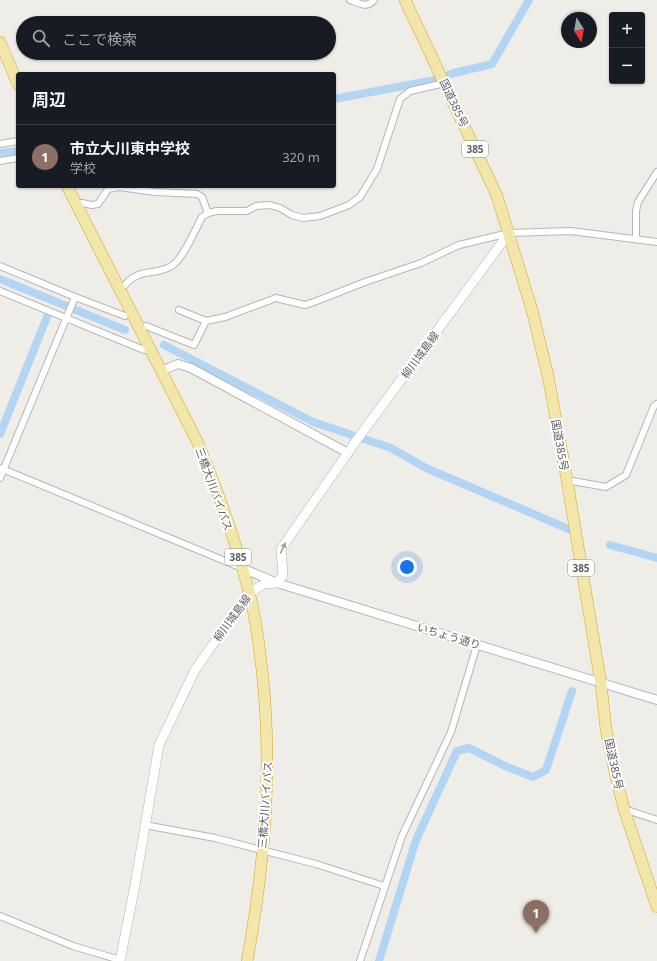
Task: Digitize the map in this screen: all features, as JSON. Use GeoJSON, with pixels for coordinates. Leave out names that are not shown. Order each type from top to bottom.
{"type":"FeatureCollection","features":[{"type":"Feature","properties":{"kind":"highway","name":"国道385号"},"geometry":{"type":"LineString","coordinates":[[405,0],[497,196],[532,310],[546,368],[567,480],[601,684],[606,729],[624,809],[657,907]]}},
{"type":"Feature","properties":{"kind":"highway"},"geometry":{"type":"LineString","coordinates":[[0,42],[16,79]]}},
{"type":"Feature","properties":{"kind":"highway","name":"三橋大川バイパス"},"geometry":{"type":"LineString","coordinates":[[68,188],[197,441],[213,478],[249,593],[259,644],[265,700],[268,750],[267,803],[258,892],[246,961]]}},
{"type":"Feature","properties":{"kind":"main road","name":"柳川城島線"},"geometry":{"type":"LineString","coordinates":[[120,961],[153,775],[162,738],[195,670],[249,593],[264,584],[277,584],[283,575],[284,570],[280,553],[281,549],[356,441],[508,231]]}},
{"type":"Feature","properties":{"kind":"street"},"geometry":{"type":"LineString","coordinates":[[350,0],[365,5],[371,4],[374,0]]}},
{"type":"Feature","properties":{"kind":"street"},"geometry":{"type":"LineString","coordinates":[[125,285],[132,277],[141,273],[164,269],[173,265],[179,259],[202,217],[208,213],[247,211],[256,206],[270,205],[280,208],[292,215],[303,218],[320,216],[349,205],[360,197],[376,169],[400,99],[410,91],[445,84]]}},
{"type":"Feature","properties":{"kind":"street"},"geometry":{"type":"LineString","coordinates":[[0,144],[16,141]]}},
{"type":"Feature","properties":{"kind":"street"},"geometry":{"type":"LineString","coordinates":[[0,161],[16,158]]}},
{"type":"Feature","properties":{"kind":"street"},"geometry":{"type":"LineString","coordinates":[[636,238],[636,212],[638,202],[657,172]]}},
{"type":"Feature","properties":{"kind":"street"},"geometry":{"type":"LineString","coordinates":[[82,203],[92,205],[98,204],[108,189],[114,188]]}},
{"type":"Feature","properties":{"kind":"street"},"geometry":{"type":"LineString","coordinates":[[126,188],[155,192],[197,194],[202,197],[208,213]]}},
{"type":"Feature","properties":{"kind":"street"},"geometry":{"type":"LineString","coordinates":[[179,310],[206,321],[225,317],[276,298],[305,305],[421,263],[459,244],[508,231],[572,230],[657,242]]}},
{"type":"Feature","properties":{"kind":"street"},"geometry":{"type":"LineString","coordinates":[[0,266],[125,316]]}},
{"type":"Feature","properties":{"kind":"street"},"geometry":{"type":"LineString","coordinates":[[0,291],[64,319],[144,350]]}},
{"type":"Feature","properties":{"kind":"street"},"geometry":{"type":"LineString","coordinates":[[0,478],[2,469],[64,319],[75,297]]}},
{"type":"Feature","properties":{"kind":"street"},"geometry":{"type":"LineString","coordinates":[[146,326],[194,345],[206,321]]}},
{"type":"Feature","properties":{"kind":"street"},"geometry":{"type":"LineString","coordinates":[[161,371],[178,364],[191,368],[348,453]]}},
{"type":"Feature","properties":{"kind":"street"},"geometry":{"type":"LineString","coordinates":[[567,480],[606,487],[626,475],[654,406],[657,404]]}},
{"type":"Feature","properties":{"kind":"street"},"geometry":{"type":"LineString","coordinates":[[2,469],[242,568]]}},
{"type":"Feature","properties":{"kind":"street","name":"いちょう通り"},"geometry":{"type":"LineString","coordinates":[[242,568],[277,584],[478,644],[601,684],[657,700]]}},
{"type":"Feature","properties":{"kind":"street"},"geometry":{"type":"LineString","coordinates":[[360,961],[402,836],[451,732],[478,644]]}},
{"type":"Feature","properties":{"kind":"street"},"geometry":{"type":"LineString","coordinates":[[624,809],[657,820]]}},
{"type":"Feature","properties":{"kind":"street"},"geometry":{"type":"LineString","coordinates":[[145,825],[215,838],[316,864],[384,886]]}},
{"type":"Feature","properties":{"kind":"street"},"geometry":{"type":"LineString","coordinates":[[0,916],[73,946],[120,961]]}},
{"type":"Feature","properties":{"kind":"waterway"},"geometry":{"type":"LineString","coordinates":[[336,99],[435,80],[454,73],[492,64],[529,0]]}},
{"type":"Feature","properties":{"kind":"waterway"},"geometry":{"type":"LineString","coordinates":[[0,153],[16,151]]}},
{"type":"Feature","properties":{"kind":"waterway"},"geometry":{"type":"LineString","coordinates":[[0,279],[125,330]]}},
{"type":"Feature","properties":{"kind":"waterway"},"geometry":{"type":"LineString","coordinates":[[0,434],[47,317]]}},
{"type":"Feature","properties":{"kind":"waterway"},"geometry":{"type":"LineString","coordinates":[[164,345],[313,422],[391,448],[426,468],[571,530]]}},
{"type":"Feature","properties":{"kind":"waterway"},"geometry":{"type":"LineString","coordinates":[[610,545],[657,558]]}},
{"type":"Feature","properties":{"kind":"waterway"},"geometry":{"type":"LineString","coordinates":[[379,961],[416,840],[457,751],[469,748],[505,766],[533,777],[546,770],[572,691]]}},
{"type":"Feature","properties":{"kind":"place","name":"市立大川東中学校"},"geometry":{"type":"Point","coordinates":[536,933]}}]}
